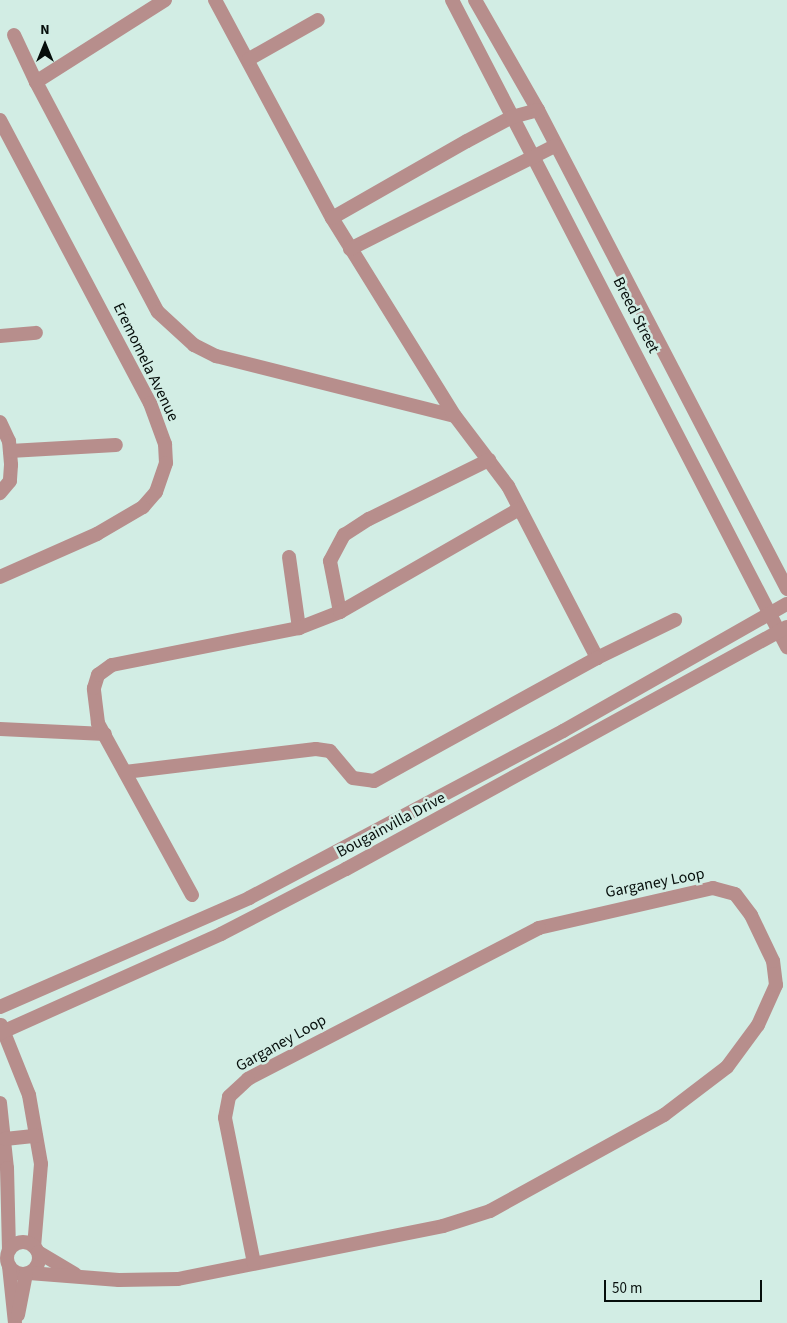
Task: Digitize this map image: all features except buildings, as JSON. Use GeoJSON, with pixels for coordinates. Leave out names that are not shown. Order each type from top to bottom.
{"type":"FeatureCollection","features":[{"type":"Feature","properties":{"kind":"street"},"geometry":{"type":"LineString","coordinates":[[36,82],[166,0]]}},
{"type":"Feature","properties":{"kind":"street"},"geometry":{"type":"LineString","coordinates":[[215,0],[249,59],[350,249],[455,416],[489,460],[519,509],[598,658]]}},
{"type":"Feature","properties":{"kind":"street","name":"Breed Street"},"geometry":{"type":"LineString","coordinates":[[452,0],[769,613],[783,630],[787,647]]}},
{"type":"Feature","properties":{"kind":"street","name":"Breed Street"},"geometry":{"type":"LineString","coordinates":[[475,0],[538,110],[555,146],[787,589]]}},
{"type":"Feature","properties":{"kind":"street"},"geometry":{"type":"LineString","coordinates":[[249,59],[318,20]]}},
{"type":"Feature","properties":{"kind":"street"},"geometry":{"type":"LineString","coordinates":[[14,35],[36,82],[158,312],[174,330],[216,356],[455,416]]}},
{"type":"Feature","properties":{"kind":"street"},"geometry":{"type":"LineString","coordinates":[[332,218],[512,117],[538,110]]}},
{"type":"Feature","properties":{"kind":"street","name":"Eremomela Avenue"},"geometry":{"type":"LineString","coordinates":[[0,120],[150,402],[165,444],[166,464],[156,492],[143,507],[97,534],[0,577]]}},
{"type":"Feature","properties":{"kind":"street"},"geometry":{"type":"LineString","coordinates":[[350,249],[555,146]]}},
{"type":"Feature","properties":{"kind":"street"},"geometry":{"type":"LineString","coordinates":[[0,336],[36,333]]}},
{"type":"Feature","properties":{"kind":"street"},"geometry":{"type":"LineString","coordinates":[[0,422],[10,451],[10,480],[0,493]]}},
{"type":"Feature","properties":{"kind":"street"},"geometry":{"type":"LineString","coordinates":[[10,451],[116,445]]}},
{"type":"Feature","properties":{"kind":"street"},"geometry":{"type":"LineString","coordinates":[[340,612],[330,560],[344,536],[369,519],[489,460]]}},
{"type":"Feature","properties":{"kind":"street"},"geometry":{"type":"LineString","coordinates":[[192,895],[105,734],[94,688],[98,675],[112,665],[299,628],[340,612],[519,509]]}},
{"type":"Feature","properties":{"kind":"street"},"geometry":{"type":"LineString","coordinates":[[289,557],[299,628]]}},
{"type":"Feature","properties":{"kind":"street","name":"Bougainvilla Drive"},"geometry":{"type":"LineString","coordinates":[[0,1007],[249,898],[563,732],[787,604]]}},
{"type":"Feature","properties":{"kind":"street"},"geometry":{"type":"LineString","coordinates":[[125,772],[316,749],[330,751],[353,778],[374,781],[598,658],[675,620]]}},
{"type":"Feature","properties":{"kind":"street","name":"Bougainvilla Drive"},"geometry":{"type":"LineString","coordinates":[[1,1029],[221,934],[346,869],[783,630]]}},
{"type":"Feature","properties":{"kind":"street"},"geometry":{"type":"LineString","coordinates":[[0,729],[105,734]]}},
{"type":"Feature","properties":{"kind":"street","name":"Garganey Loop"},"geometry":{"type":"LineString","coordinates":[[28,1273],[153,1281],[254,1262],[477,1217],[694,1096],[727,1067],[772,999],[777,974],[751,914],[735,894],[713,888],[539,928],[457,966],[248,1079],[229,1097],[225,1118],[254,1262]]}},
{"type":"Feature","properties":{"kind":"street"},"geometry":{"type":"LineString","coordinates":[[1,1029],[29,1095],[41,1180],[35,1268],[28,1273],[15,1323]]}},
{"type":"Feature","properties":{"kind":"street"},"geometry":{"type":"LineString","coordinates":[[0,1103],[5,1139],[9,1266],[15,1323]]}},
{"type":"Feature","properties":{"kind":"street"},"geometry":{"type":"LineString","coordinates":[[5,1139],[36,1136]]}},
{"type":"Feature","properties":{"kind":"street"},"geometry":{"type":"LineString","coordinates":[[9,1250],[16,1243],[36,1250]]}},
{"type":"Feature","properties":{"kind":"street","name":"Garganey Loop"},"geometry":{"type":"LineString","coordinates":[[36,1250],[76,1275]]}},
{"type":"Feature","properties":{"kind":"street"},"geometry":{"type":"LineString","coordinates":[[9,1266],[28,1273]]}}]}
